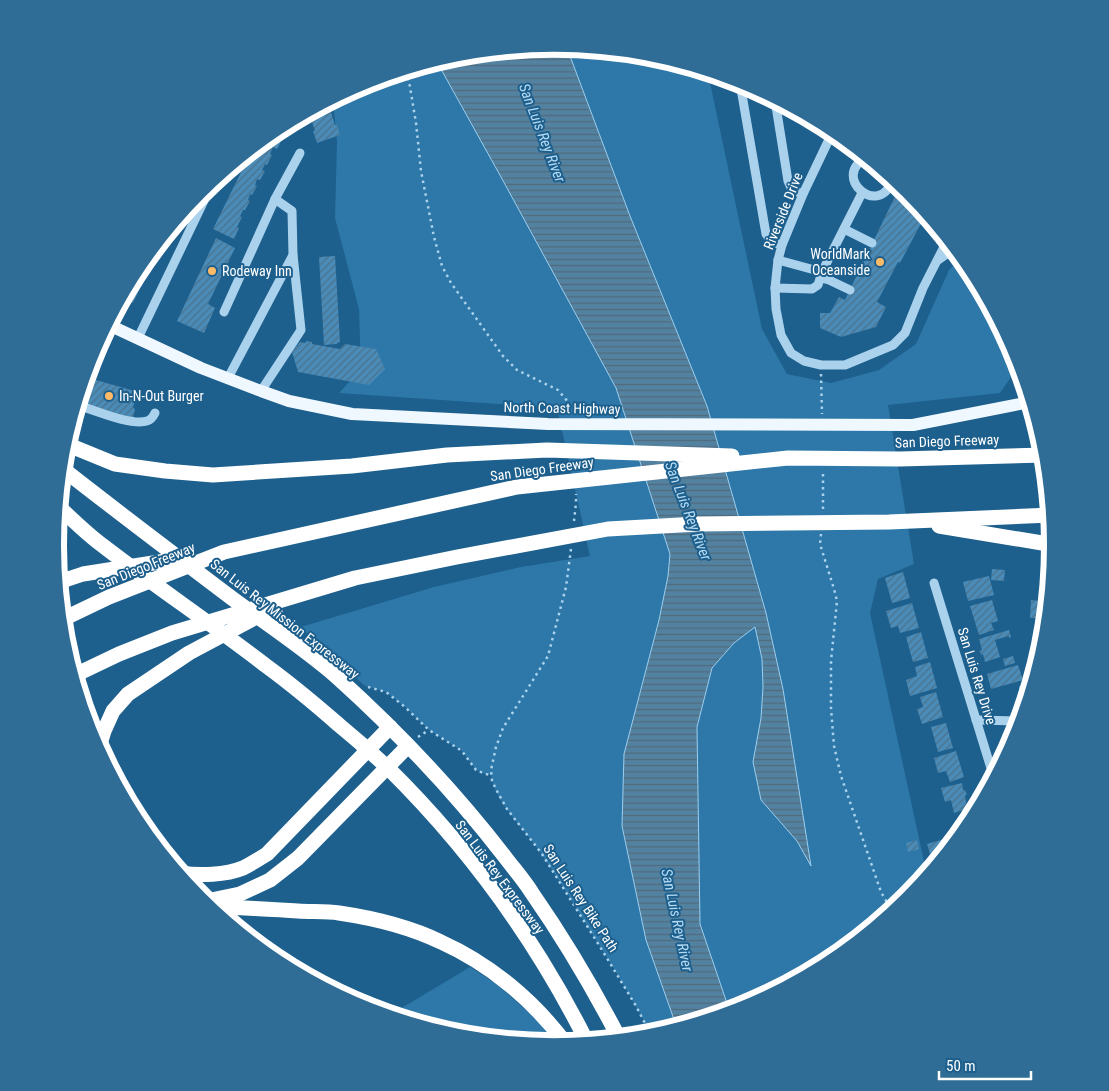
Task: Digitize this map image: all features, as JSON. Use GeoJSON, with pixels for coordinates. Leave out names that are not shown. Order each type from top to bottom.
{"type":"FeatureCollection","features":[{"type":"Feature","properties":{"kind":"highway"},"geometry":{"type":"LineString","coordinates":[[74,447],[115,464],[213,475],[352,466],[446,455],[547,450],[788,458]]}},
{"type":"Feature","properties":{"kind":"highway","name":"San Diego Freeway"},"geometry":{"type":"LineString","coordinates":[[69,616],[109,597],[224,552],[517,487],[788,458],[900,459],[1037,455]]}},
{"type":"Feature","properties":{"kind":"highway","name":"San Luis Rey Mission Expressway"},"geometry":{"type":"LineString","coordinates":[[69,474],[136,527],[294,644],[328,671],[390,727],[482,827],[531,891],[567,945],[616,1032]]}},
{"type":"Feature","properties":{"kind":"highway"},"geometry":{"type":"LineString","coordinates":[[65,512],[101,544],[266,665],[309,699],[388,768]]}},
{"type":"Feature","properties":{"kind":"highway"},"geometry":{"type":"LineString","coordinates":[[81,672],[119,654],[172,634],[355,578],[608,529],[698,524],[889,522],[1044,515]]}},
{"type":"Feature","properties":{"kind":"highway"},"geometry":{"type":"LineString","coordinates":[[908,520],[1045,543]]}},
{"type":"Feature","properties":{"kind":"highway"},"geometry":{"type":"LineString","coordinates":[[65,580],[83,574],[224,552]]}},
{"type":"Feature","properties":{"kind":"highway"},"geometry":{"type":"LineString","coordinates":[[102,736],[113,711],[128,694],[189,653],[294,597]]}},
{"type":"Feature","properties":{"kind":"highway"},"geometry":{"type":"LineString","coordinates":[[192,875],[220,873],[242,868],[266,854],[390,727]]}},
{"type":"Feature","properties":{"kind":"highway"},"geometry":{"type":"LineString","coordinates":[[215,899],[240,894],[270,880],[298,858],[408,746]]}},
{"type":"Feature","properties":{"kind":"highway","name":"San Luis Rey Expressway"},"geometry":{"type":"LineString","coordinates":[[388,768],[464,852],[515,919],[544,965],[583,1035]]}},
{"type":"Feature","properties":{"kind":"highway"},"geometry":{"type":"LineString","coordinates":[[223,907],[338,913],[375,920],[413,931],[441,942],[485,967],[513,987],[560,1036]]}},
{"type":"Feature","properties":{"kind":"main road","name":"North Coast Highway"},"geometry":{"type":"LineString","coordinates":[[116,328],[201,368],[261,391],[289,401],[352,414],[548,424],[913,424],[1023,403]]}},
{"type":"Feature","properties":{"kind":"street"},"geometry":{"type":"LineString","coordinates":[[742,92],[766,234],[772,242],[782,245]]}},
{"type":"Feature","properties":{"kind":"street"},"geometry":{"type":"LineString","coordinates":[[776,109],[788,181],[792,190],[803,194]]}},
{"type":"Feature","properties":{"kind":"street","name":"Riverside Drive"},"geometry":{"type":"LineString","coordinates":[[821,365],[804,362],[791,353],[781,335],[774,288],[782,245],[803,194],[829,139]]}},
{"type":"Feature","properties":{"kind":"street"},"geometry":{"type":"LineString","coordinates":[[224,312],[275,199],[300,153]]}},
{"type":"Feature","properties":{"kind":"street"},"geometry":{"type":"LineString","coordinates":[[860,162],[854,173],[854,179],[855,184],[862,193],[875,196],[882,194],[889,188]]}},
{"type":"Feature","properties":{"kind":"street"},"geometry":{"type":"LineString","coordinates":[[774,288],[812,289],[818,285],[862,193]]}},
{"type":"Feature","properties":{"kind":"street"},"geometry":{"type":"LineString","coordinates":[[261,391],[301,330],[292,211],[275,199]]}},
{"type":"Feature","properties":{"kind":"street"},"geometry":{"type":"LineString","coordinates":[[138,338],[202,206]]}},
{"type":"Feature","properties":{"kind":"street"},"geometry":{"type":"LineString","coordinates":[[844,229],[872,243]]}},
{"type":"Feature","properties":{"kind":"street"},"geometry":{"type":"LineString","coordinates":[[821,365],[845,365],[893,346],[905,332],[923,288],[944,247]]}},
{"type":"Feature","properties":{"kind":"street"},"geometry":{"type":"LineString","coordinates":[[937,260],[948,253]]}},
{"type":"Feature","properties":{"kind":"street"},"geometry":{"type":"LineString","coordinates":[[228,378],[294,255]]}},
{"type":"Feature","properties":{"kind":"street"},"geometry":{"type":"LineString","coordinates":[[778,260],[822,275],[828,280],[850,290]]}},
{"type":"Feature","properties":{"kind":"street"},"geometry":{"type":"LineString","coordinates":[[84,407],[116,418],[137,422],[152,419],[155,413]]}},
{"type":"Feature","properties":{"kind":"street","name":"San Luis Rey Drive"},"geometry":{"type":"LineString","coordinates":[[934,583],[991,768]]}},
{"type":"Feature","properties":{"kind":"street"},"geometry":{"type":"LineString","coordinates":[[976,720],[1012,721]]}},
{"type":"Feature","properties":{"kind":"path"},"geometry":{"type":"LineString","coordinates":[[821,365],[822,422]]}},
{"type":"Feature","properties":{"kind":"path"},"geometry":{"type":"LineString","coordinates":[[822,516],[824,497],[823,469]]}},
{"type":"Feature","properties":{"kind":"path"},"geometry":{"type":"LineString","coordinates":[[821,534],[820,544],[837,602],[831,661],[831,708],[834,746],[841,776],[881,892],[888,904]]}},
{"type":"Feature","properties":{"kind":"path","name":"San Luis Rey Bike Path"},"geometry":{"type":"LineString","coordinates":[[365,686],[386,692],[429,730],[462,750],[476,770],[492,775],[492,781],[507,809],[542,854],[562,885],[647,1027]]}},
{"type":"Feature","properties":{"kind":"shaded area"},"geometry":{"type":"Polygon","coordinates":[[[570,55],[619,59],[650,64],[710,80],[762,329],[787,374],[831,383],[879,370],[916,344],[949,270],[955,264],[979,300],[994,329],[1000,342],[1011,377],[1000,393],[888,405],[914,564],[878,579],[870,613],[925,866],[878,914],[853,935],[800,970],[727,1004],[700,924],[697,727],[712,668],[734,643],[755,627],[762,659],[763,687],[761,800],[797,841],[811,864],[766,613],[707,406],[630,216],[570,55]]]}},
{"type":"Feature","properties":{"kind":"shaded area"},"geometry":{"type":"Polygon","coordinates":[[[441,69],[616,388],[670,554],[668,576],[659,620],[624,754],[622,826],[646,940],[674,1021],[647,1027],[560,881],[536,846],[504,806],[493,785],[491,775],[476,770],[462,751],[429,730],[386,692],[365,686],[301,627],[434,587],[521,567],[590,556],[557,408],[339,393],[361,369],[359,309],[335,218],[337,142],[334,108],[367,92],[441,69]]]}},
{"type":"Feature","properties":{"kind":"shaded area"},"geometry":{"type":"Polygon","coordinates":[[[470,967],[495,983],[549,1030],[552,1036],[490,1032],[459,1027],[398,1010],[470,967]]]}},
{"type":"Feature","properties":{"kind":"water","name":"San Luis Rey River"},"geometry":{"type":"Polygon","coordinates":[[[570,55],[630,216],[707,406],[766,613],[783,689],[811,866],[797,841],[761,800],[753,762],[761,718],[763,687],[762,659],[755,627],[734,643],[712,668],[697,727],[700,924],[727,1004],[674,1021],[646,940],[622,826],[624,754],[659,620],[668,576],[670,554],[616,388],[441,69],[490,59],[522,56],[570,55]]]}},
{"type":"Feature","properties":{"kind":"building"},"geometry":{"type":"Polygon","coordinates":[[[330,110],[340,135],[317,143],[313,131],[315,131],[311,120],[330,110]]]}},
{"type":"Feature","properties":{"kind":"building"},"geometry":{"type":"Polygon","coordinates":[[[283,138],[277,149],[273,147],[270,154],[272,155],[262,170],[265,171],[260,180],[257,179],[255,185],[257,186],[252,195],[250,194],[248,200],[250,201],[240,216],[242,217],[234,239],[213,229],[244,166],[283,138]]]}},
{"type":"Feature","properties":{"kind":"building","name":"WorldMark Oceanside"},"geometry":{"type":"Polygon","coordinates":[[[896,194],[922,221],[877,302],[886,307],[876,327],[841,337],[820,328],[820,313],[830,313],[839,297],[845,300],[896,194]]]}},
{"type":"Feature","properties":{"kind":"building","name":"Rodeway Inn"},"geometry":{"type":"Polygon","coordinates":[[[216,238],[235,248],[208,304],[215,308],[204,333],[177,321],[216,238]]]}},
{"type":"Feature","properties":{"kind":"building"},"geometry":{"type":"Polygon","coordinates":[[[335,256],[340,342],[324,345],[319,257],[335,256]]]}},
{"type":"Feature","properties":{"kind":"building"},"geometry":{"type":"Polygon","coordinates":[[[148,272],[133,303],[129,301],[148,272]]]}},
{"type":"Feature","properties":{"kind":"building"},"geometry":{"type":"Polygon","coordinates":[[[306,341],[312,342],[312,344],[340,349],[345,344],[376,349],[385,369],[369,385],[298,372],[292,352],[300,342],[306,343],[306,341]]]}},
{"type":"Feature","properties":{"kind":"building","name":"In-N-Out Burger"},"geometry":{"type":"Polygon","coordinates":[[[93,379],[138,392],[133,407],[135,410],[133,417],[115,421],[83,412],[93,379]]]}},
{"type":"Feature","properties":{"kind":"building"},"geometry":{"type":"Polygon","coordinates":[[[992,569],[1005,570],[1004,581],[991,580],[992,569]]]}},
{"type":"Feature","properties":{"kind":"building"},"geometry":{"type":"Polygon","coordinates":[[[903,572],[910,598],[892,603],[885,578],[903,572]]]}},
{"type":"Feature","properties":{"kind":"building"},"geometry":{"type":"Polygon","coordinates":[[[989,576],[994,595],[968,601],[963,582],[989,576]]]}},
{"type":"Feature","properties":{"kind":"building"},"geometry":{"type":"Polygon","coordinates":[[[992,600],[998,621],[991,623],[994,630],[979,635],[970,606],[992,600]]]}},
{"type":"Feature","properties":{"kind":"building"},"geometry":{"type":"Polygon","coordinates":[[[1031,600],[1042,601],[1040,618],[1030,618],[1031,600]]]}},
{"type":"Feature","properties":{"kind":"building"},"geometry":{"type":"Polygon","coordinates":[[[912,603],[919,628],[900,633],[898,626],[891,628],[886,611],[912,603]]]}},
{"type":"Feature","properties":{"kind":"building"},"geometry":{"type":"Polygon","coordinates":[[[1009,630],[1011,637],[995,640],[1000,657],[985,662],[983,654],[981,655],[980,651],[982,650],[979,639],[1009,630]]]}},
{"type":"Feature","properties":{"kind":"building"},"geometry":{"type":"Polygon","coordinates":[[[921,632],[928,658],[913,662],[906,637],[921,632]]]}},
{"type":"Feature","properties":{"kind":"building"},"geometry":{"type":"Polygon","coordinates":[[[1013,656],[1015,663],[1005,666],[1003,659],[1013,656]]]}},
{"type":"Feature","properties":{"kind":"building"},"geometry":{"type":"Polygon","coordinates":[[[930,662],[937,688],[910,696],[906,680],[917,676],[915,667],[930,662]]]}},
{"type":"Feature","properties":{"kind":"building"},"geometry":{"type":"Polygon","coordinates":[[[1018,665],[1023,680],[991,689],[987,674],[1018,665]]]}},
{"type":"Feature","properties":{"kind":"building"},"geometry":{"type":"Polygon","coordinates":[[[1019,686],[1024,686],[1020,698],[1019,686]]]}},
{"type":"Feature","properties":{"kind":"building"},"geometry":{"type":"Polygon","coordinates":[[[936,692],[943,717],[922,724],[917,709],[923,707],[920,697],[936,692]]]}},
{"type":"Feature","properties":{"kind":"building"},"geometry":{"type":"Polygon","coordinates":[[[946,723],[953,748],[938,752],[931,727],[946,723]]]}},
{"type":"Feature","properties":{"kind":"building"},"geometry":{"type":"Polygon","coordinates":[[[956,751],[964,777],[950,782],[946,771],[938,773],[934,758],[956,751]]]}},
{"type":"Feature","properties":{"kind":"building"},"geometry":{"type":"Polygon","coordinates":[[[962,783],[963,790],[965,790],[967,795],[965,795],[967,809],[954,813],[951,800],[945,802],[941,788],[962,783]]]}},
{"type":"Feature","properties":{"kind":"building"},"geometry":{"type":"Polygon","coordinates":[[[944,839],[945,842],[937,852],[930,854],[927,844],[944,839]]]}},
{"type":"Feature","properties":{"kind":"building"},"geometry":{"type":"Polygon","coordinates":[[[917,840],[919,849],[908,852],[906,843],[917,840]]]}},
{"type":"Feature","properties":{"kind":"place","name":"WorldMark Oceanside"},"geometry":{"type":"Point","coordinates":[880,262]}},
{"type":"Feature","properties":{"kind":"place","name":"Rodeway Inn"},"geometry":{"type":"Point","coordinates":[212,271]}},
{"type":"Feature","properties":{"kind":"place","name":"In-N-Out Burger"},"geometry":{"type":"Point","coordinates":[109,396]}}]}
